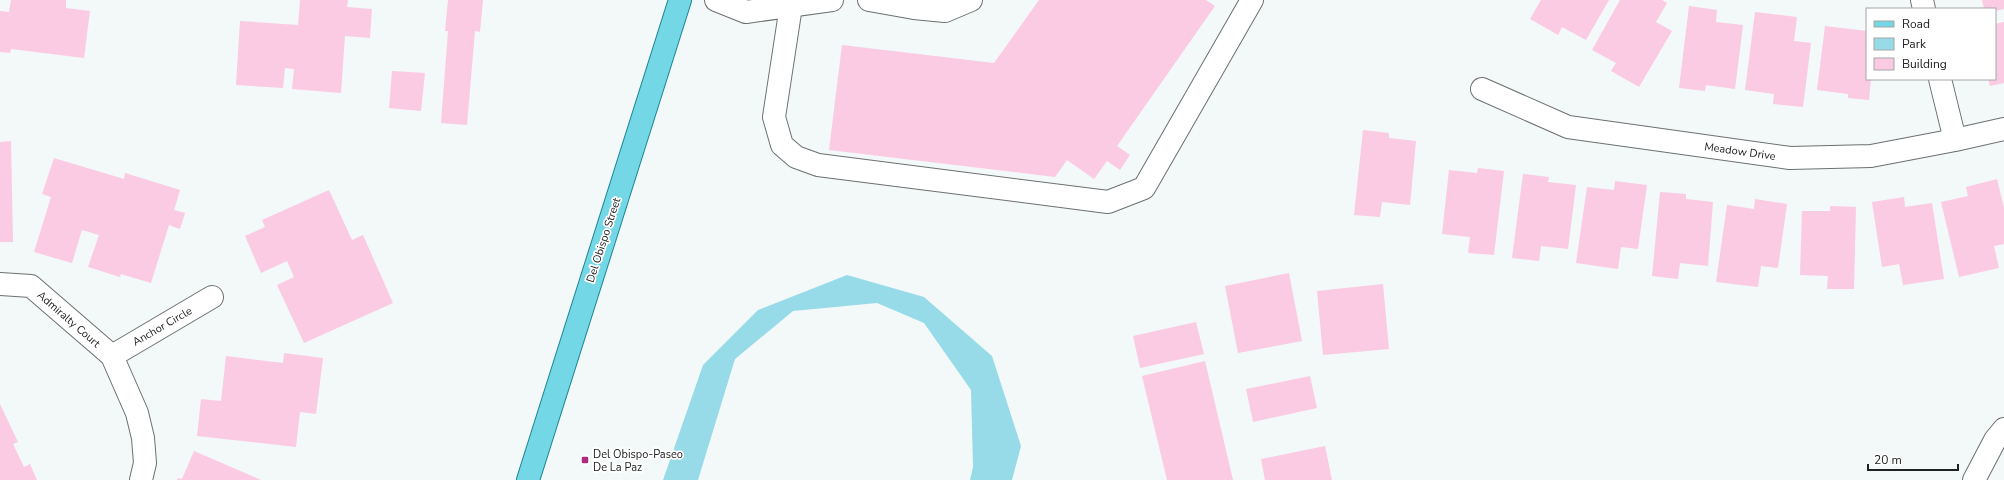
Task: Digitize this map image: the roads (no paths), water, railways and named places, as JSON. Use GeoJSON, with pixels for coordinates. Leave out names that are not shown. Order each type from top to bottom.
{"type":"FeatureCollection","features":[{"type":"Feature","properties":{"kind":"main road","name":"Del Obispo Street"},"geometry":{"type":"LineString","coordinates":[[528,480],[680,0]]}},
{"type":"Feature","properties":{"kind":"street"},"geometry":{"type":"LineString","coordinates":[[716,0],[746,12],[832,0]]}},
{"type":"Feature","properties":{"kind":"street"},"geometry":{"type":"LineString","coordinates":[[869,0],[945,11],[971,0]]}},
{"type":"Feature","properties":{"kind":"street"},"geometry":{"type":"LineString","coordinates":[[791,6],[774,118],[782,145],[796,158],[818,165],[1108,202],[1144,188],[1252,0]]}},
{"type":"Feature","properties":{"kind":"street"},"geometry":{"type":"LineString","coordinates":[[1940,80],[1955,140]]}},
{"type":"Feature","properties":{"kind":"street","name":"Meadow Drive"},"geometry":{"type":"LineString","coordinates":[[1482,89],[1568,127],[1790,158],[1871,156],[2004,129]]}},
{"type":"Feature","properties":{"kind":"street","name":"Admiralty Court"},"geometry":{"type":"LineString","coordinates":[[0,284],[31,286],[112,356]]}},
{"type":"Feature","properties":{"kind":"street","name":"Anchor Circle"},"geometry":{"type":"LineString","coordinates":[[112,356],[212,297]]}},
{"type":"Feature","properties":{"kind":"street"},"geometry":{"type":"LineString","coordinates":[[112,356],[136,413],[143,438],[145,462],[141,480]]}},
{"type":"Feature","properties":{"kind":"street"},"geometry":{"type":"LineString","coordinates":[[1974,480],[2004,428]]}},
{"type":"Feature","properties":{"kind":"place","name":"Del Obispo-Paseo De La Paz"},"geometry":{"type":"Point","coordinates":[585,460]}}]}
